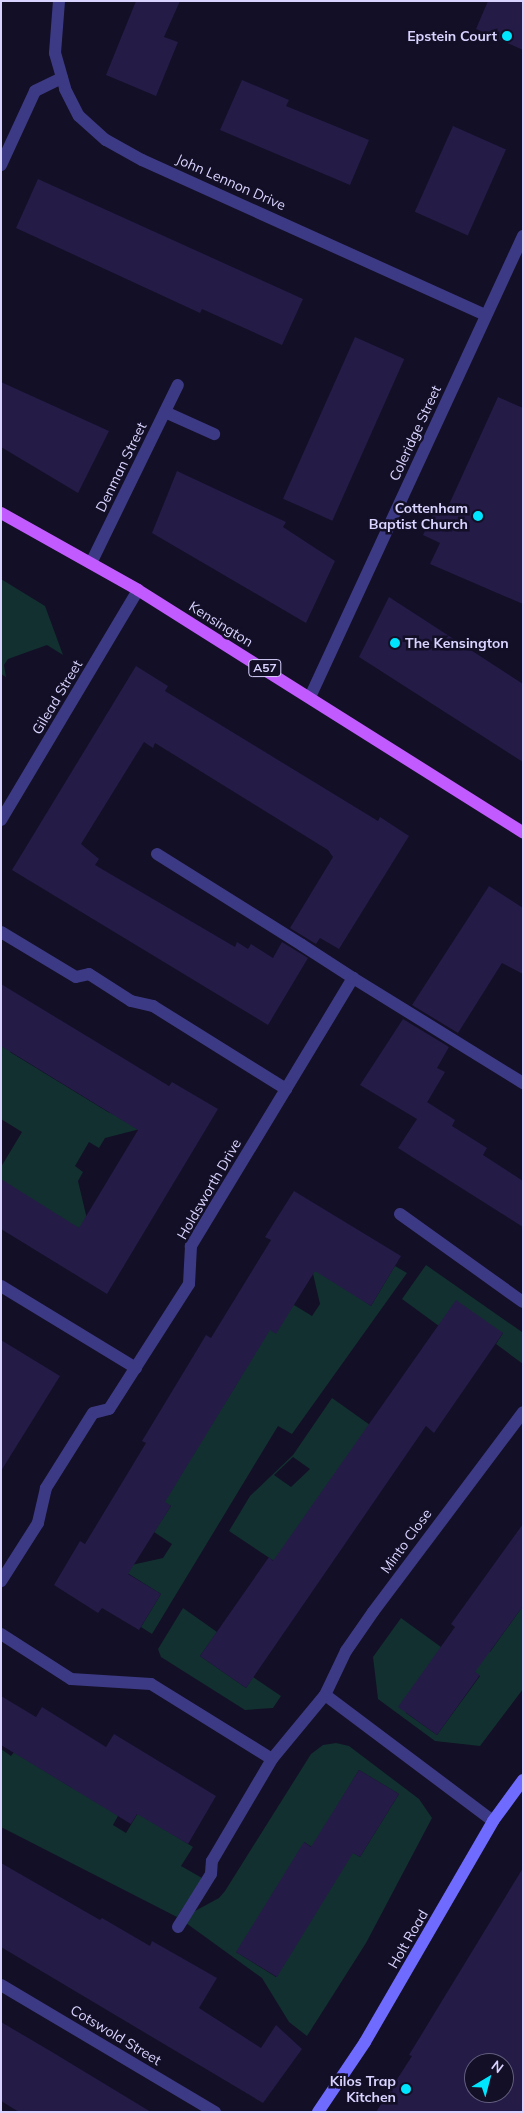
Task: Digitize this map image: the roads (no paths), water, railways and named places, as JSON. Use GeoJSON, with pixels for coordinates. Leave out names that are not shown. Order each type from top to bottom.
{"type":"FeatureCollection","features":[{"type":"Feature","properties":{"kind":"main road","name":"Kensington"},"geometry":{"type":"LineString","coordinates":[[1,513],[138,590],[522,829]]}},
{"type":"Feature","properties":{"kind":"main road","name":"Holt Road"},"geometry":{"type":"LineString","coordinates":[[318,2112],[365,2042],[493,1821],[523,1780]]}},
{"type":"Feature","properties":{"kind":"street","name":"John Lennon Drive"},"geometry":{"type":"LineString","coordinates":[[59,1],[55,53],[62,78],[79,116],[106,140],[142,160],[486,316]]}},
{"type":"Feature","properties":{"kind":"street"},"geometry":{"type":"LineString","coordinates":[[1,165],[35,91],[62,78]]}},
{"type":"Feature","properties":{"kind":"street","name":"Coleridge Street"},"geometry":{"type":"LineString","coordinates":[[310,696],[523,236]]}},
{"type":"Feature","properties":{"kind":"street","name":"Denman Street"},"geometry":{"type":"LineString","coordinates":[[91,563],[178,385]]}},
{"type":"Feature","properties":{"kind":"street"},"geometry":{"type":"LineString","coordinates":[[165,412],[214,434]]}},
{"type":"Feature","properties":{"kind":"street","name":"Gilead Street"},"geometry":{"type":"LineString","coordinates":[[1,820],[138,590]]}},
{"type":"Feature","properties":{"kind":"street"},"geometry":{"type":"LineString","coordinates":[[157,854],[523,1083]]}},
{"type":"Feature","properties":{"kind":"street"},"geometry":{"type":"LineString","coordinates":[[1,932],[76,976],[90,974],[131,1001],[153,1006],[286,1089]]}},
{"type":"Feature","properties":{"kind":"street","name":"Holdsworth Drive"},"geometry":{"type":"LineString","coordinates":[[1,1581],[38,1523],[46,1488],[93,1414],[110,1409],[189,1284],[191,1246],[353,978]]}},
{"type":"Feature","properties":{"kind":"street"},"geometry":{"type":"LineString","coordinates":[[400,1214],[523,1302]]}},
{"type":"Feature","properties":{"kind":"street"},"geometry":{"type":"LineString","coordinates":[[1,1286],[136,1368]]}},
{"type":"Feature","properties":{"kind":"street","name":"Minto Close"},"geometry":{"type":"LineString","coordinates":[[178,1927],[211,1874],[212,1861],[272,1759],[325,1695],[346,1651],[380,1602],[523,1412]]}},
{"type":"Feature","properties":{"kind":"street"},"geometry":{"type":"LineString","coordinates":[[1,1634],[71,1679],[151,1684],[272,1759]]}},
{"type":"Feature","properties":{"kind":"street"},"geometry":{"type":"LineString","coordinates":[[325,1695],[493,1821]]}},
{"type":"Feature","properties":{"kind":"street","name":"Cotswold Street"},"geometry":{"type":"LineString","coordinates":[[1,1984],[215,2112]]}},
{"type":"Feature","properties":{"kind":"place","name":"Epstein Court"},"geometry":{"type":"Point","coordinates":[507,36]}},
{"type":"Feature","properties":{"kind":"place","name":"Cottenham Baptist Church"},"geometry":{"type":"Point","coordinates":[478,516]}},
{"type":"Feature","properties":{"kind":"place","name":"The Kensington"},"geometry":{"type":"Point","coordinates":[395,643]}},
{"type":"Feature","properties":{"kind":"place","name":"Kilos Trap Kitchen"},"geometry":{"type":"Point","coordinates":[406,2089]}}]}
